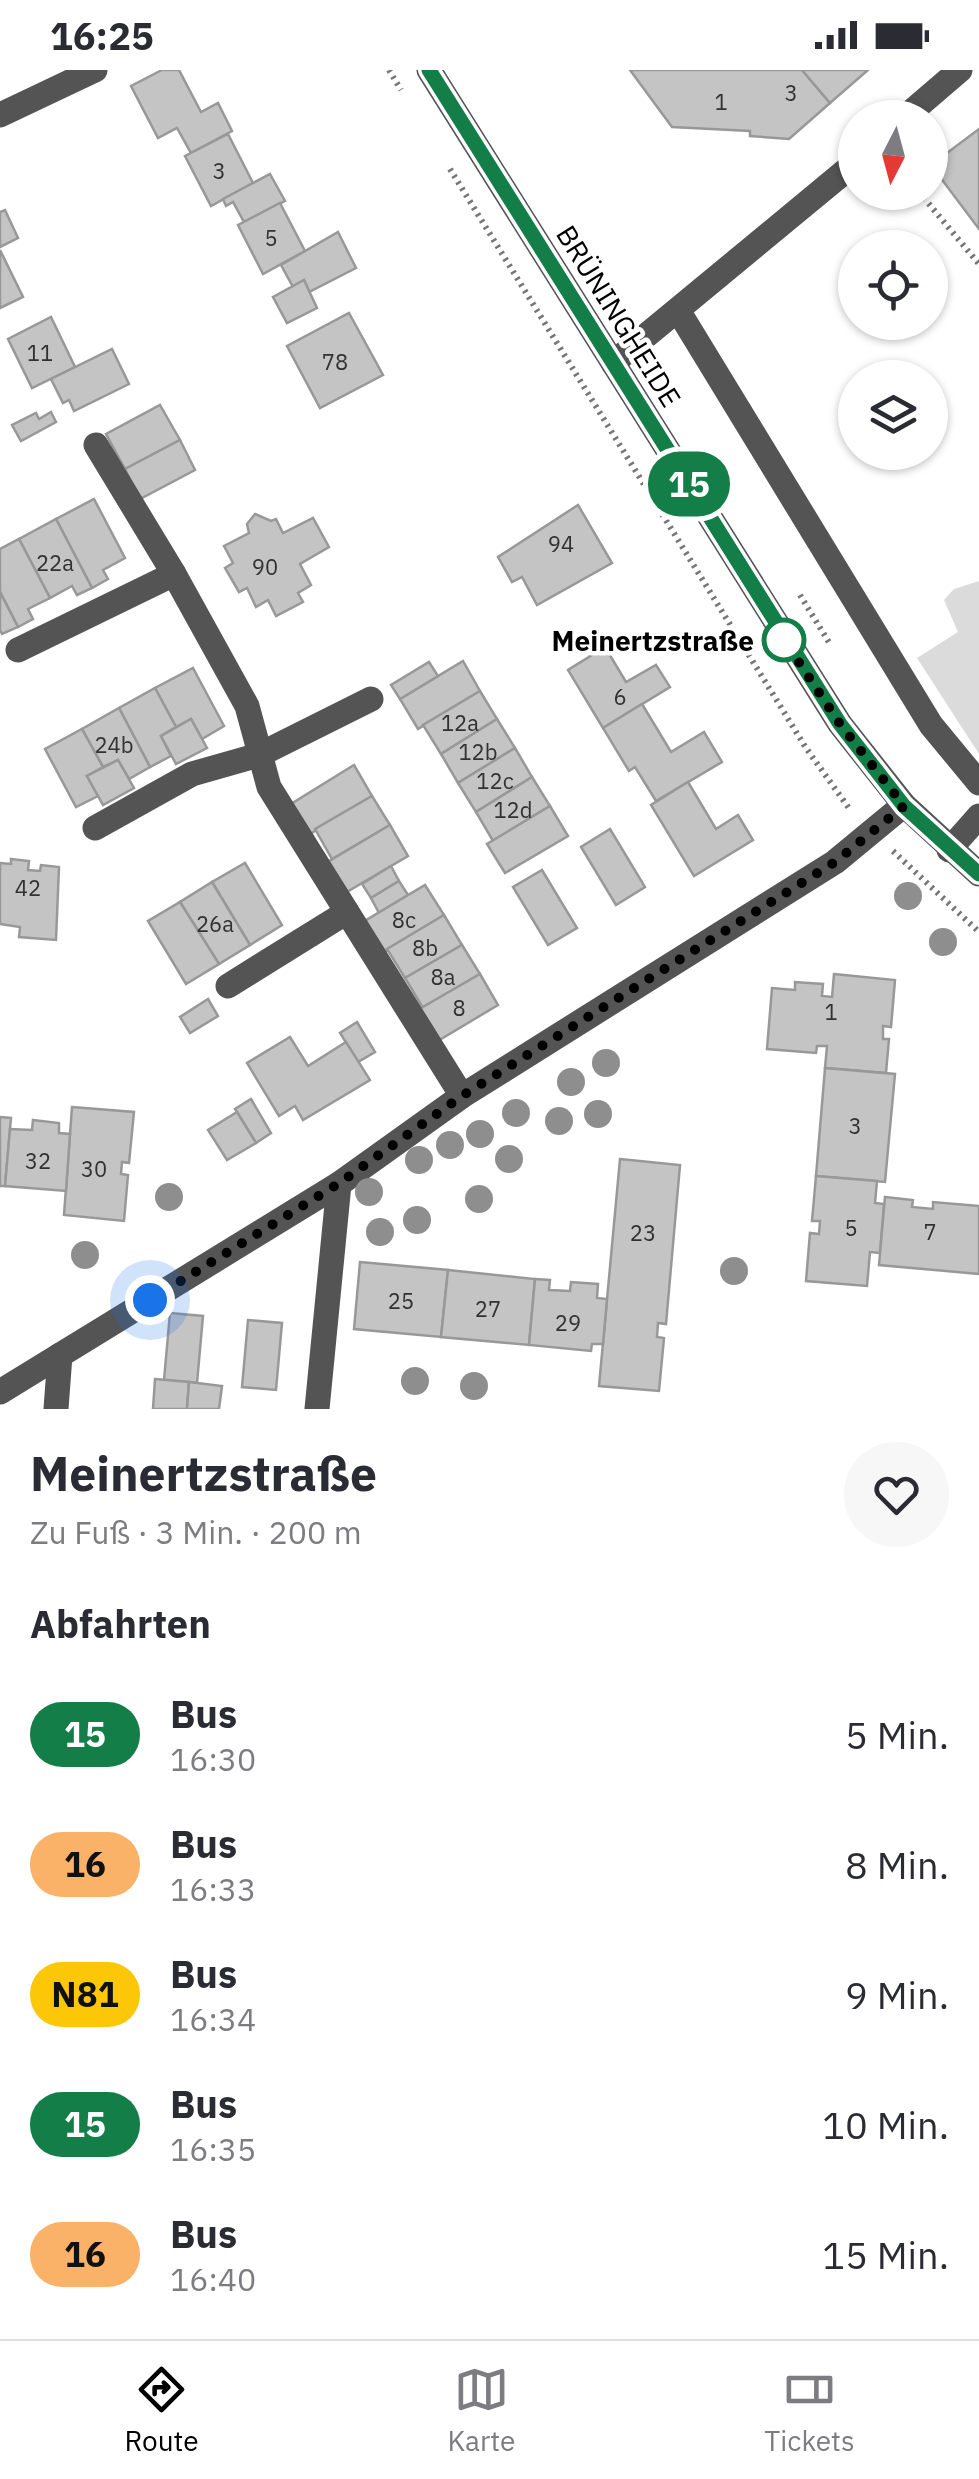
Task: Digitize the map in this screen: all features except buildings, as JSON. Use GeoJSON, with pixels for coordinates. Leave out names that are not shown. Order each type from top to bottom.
{"type":"FeatureCollection","features":[{"type":"Feature","properties":{"kind":"street"},"geometry":{"type":"LineString","coordinates":[[0,115],[95,70]]}},
{"type":"Feature","properties":{"kind":"street","name":"BRÜNINGHEIDE"},"geometry":{"type":"LineString","coordinates":[[429,70],[765,611],[840,724],[904,806],[979,874]]}},
{"type":"Feature","properties":{"kind":"street"},"geometry":{"type":"LineString","coordinates":[[925,100],[960,70]]}},
{"type":"Feature","properties":{"kind":"street"},"geometry":{"type":"LineString","coordinates":[[613,363],[838,177]]}},
{"type":"Feature","properties":{"kind":"street"},"geometry":{"type":"LineString","coordinates":[[679,312],[931,725],[979,783]]}},
{"type":"Feature","properties":{"kind":"street"},"geometry":{"type":"LineString","coordinates":[[96,445],[174,574],[246,706],[269,787],[462,1096]]}},
{"type":"Feature","properties":{"kind":"street"},"geometry":{"type":"LineString","coordinates":[[18,650],[174,574]]}},
{"type":"Feature","properties":{"kind":"street"},"geometry":{"type":"LineString","coordinates":[[96,828],[192,774],[258,755],[371,699]]}},
{"type":"Feature","properties":{"kind":"street"},"geometry":{"type":"LineString","coordinates":[[0,1392],[338,1184],[462,1096],[835,862],[904,806]]}},
{"type":"Feature","properties":{"kind":"street"},"geometry":{"type":"LineString","coordinates":[[949,850],[979,816]]}},
{"type":"Feature","properties":{"kind":"street"},"geometry":{"type":"LineString","coordinates":[[228,986],[347,912]]}},
{"type":"Feature","properties":{"kind":"street"},"geometry":{"type":"LineString","coordinates":[[318,1409],[338,1184]]}},
{"type":"Feature","properties":{"kind":"street"},"geometry":{"type":"LineString","coordinates":[[56,1409],[60,1355]]}},
{"type":"Feature","properties":{"kind":"path"},"geometry":{"type":"LineString","coordinates":[[934,210],[979,264]]}},
{"type":"Feature","properties":{"kind":"shaded area"},"geometry":{"type":"Polygon","coordinates":[[[979,581],[979,754],[917,658],[958,632],[944,600],[954,589],[979,581]]]}},
{"type":"Feature","properties":{"kind":"bus line","name":"15"},"geometry":{"type":"LineString","coordinates":[[429,70],[765,611],[840,724],[904,806],[979,874]]}},
{"type":"Feature","properties":{"kind":"place","name":"Meinertzstraße"},"geometry":{"type":"Point","coordinates":[784,640]}},
{"type":"Feature","properties":{"kind":"route"},"geometry":{"type":"LineString","coordinates":[[150,1300],[338,1184],[462,1096],[835,862],[904,806],[840,724],[784,640]]}}]}
